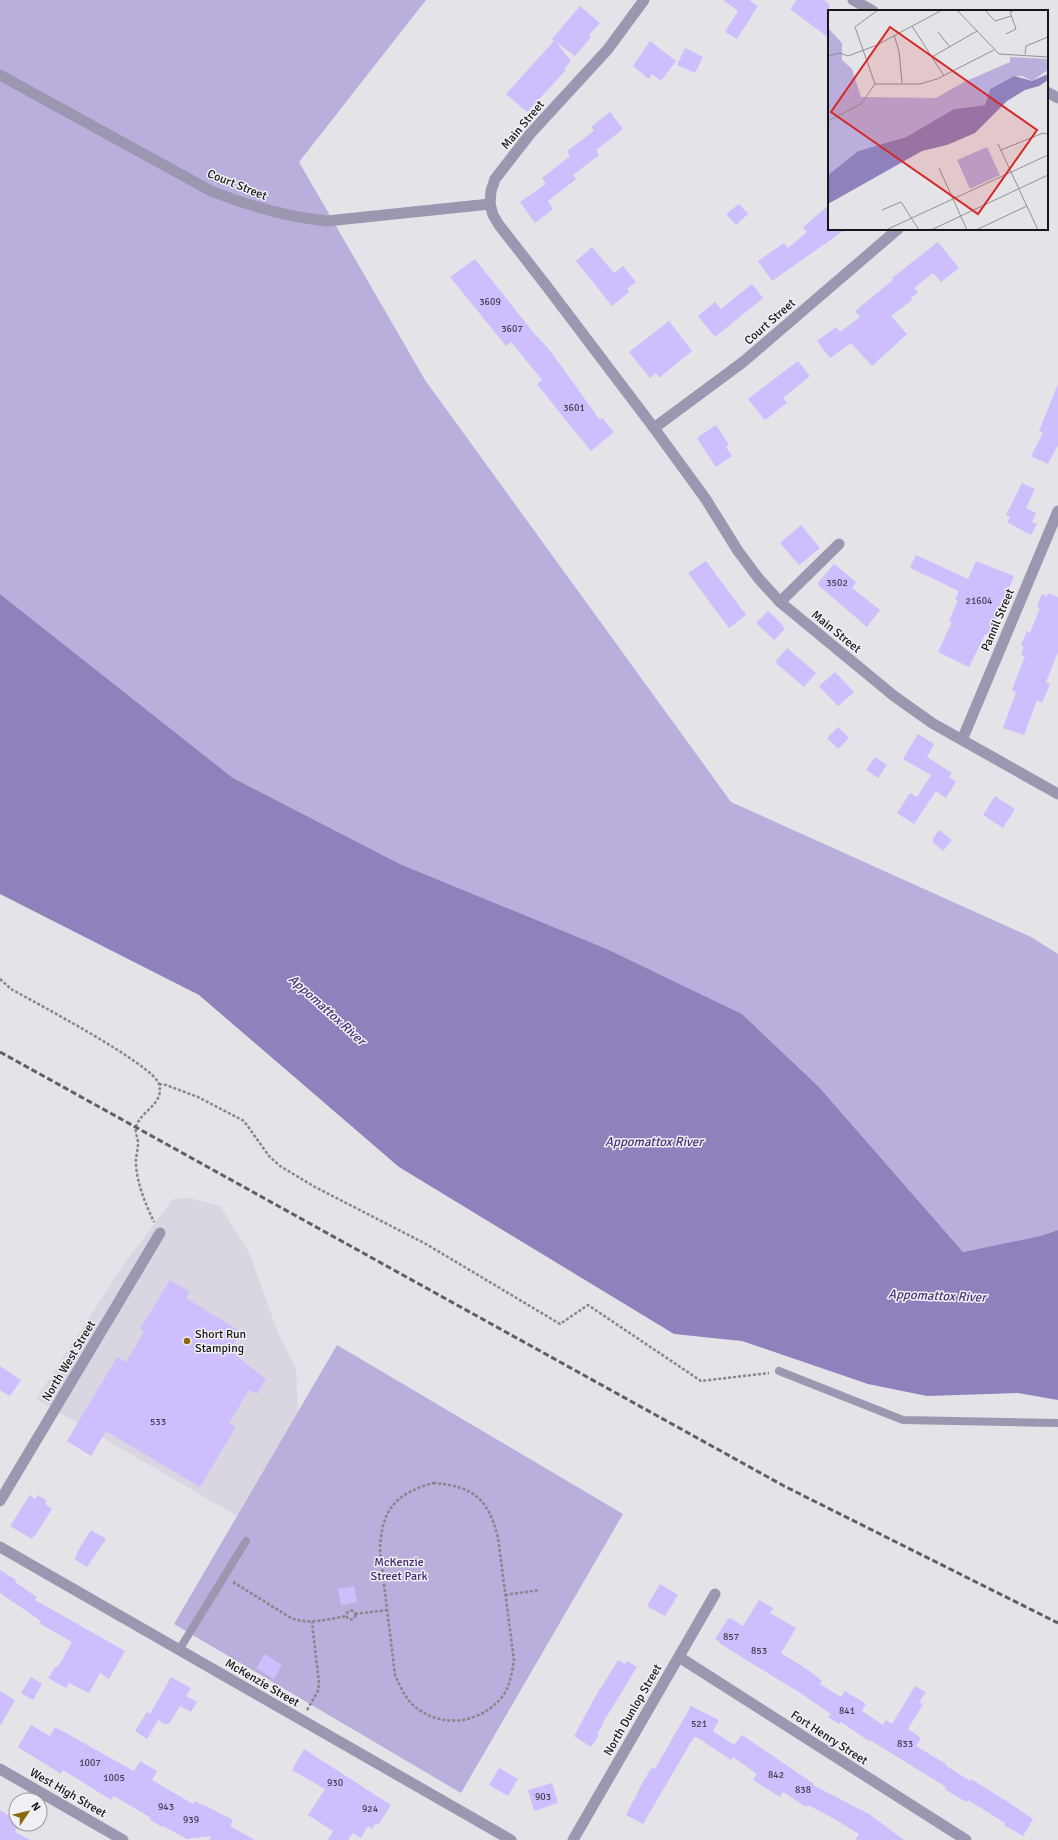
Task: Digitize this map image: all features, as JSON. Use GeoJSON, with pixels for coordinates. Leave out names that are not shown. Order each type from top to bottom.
{"type":"FeatureCollection","features":[{"type":"Feature","properties":{"kind":"street","name":"Main Street"},"geometry":{"type":"LineString","coordinates":[[644,0],[608,49],[530,134],[495,180],[491,191],[490,204],[493,215],[499,225],[654,428],[705,498],[738,551],[759,579],[780,602],[894,696],[932,723],[1058,794]]}},
{"type":"Feature","properties":{"kind":"street"},"geometry":{"type":"LineString","coordinates":[[853,0],[871,10]]}},
{"type":"Feature","properties":{"kind":"street","name":"Court Street"},"geometry":{"type":"LineString","coordinates":[[0,75],[211,191],[242,204],[268,212],[301,219],[328,221],[490,204]]}},
{"type":"Feature","properties":{"kind":"street"},"geometry":{"type":"LineString","coordinates":[[1048,93],[1058,98]]}},
{"type":"Feature","properties":{"kind":"street","name":"Court Street"},"geometry":{"type":"LineString","coordinates":[[654,428],[743,362],[897,230]]}},
{"type":"Feature","properties":{"kind":"street","name":"Pannil Street"},"geometry":{"type":"LineString","coordinates":[[962,740],[1057,517]]}},
{"type":"Feature","properties":{"kind":"street"},"geometry":{"type":"LineString","coordinates":[[780,602],[839,544]]}},
{"type":"Feature","properties":{"kind":"street","name":"North West Street"},"geometry":{"type":"LineString","coordinates":[[0,1501],[160,1233]]}},
{"type":"Feature","properties":{"kind":"street","name":"McKenzie Street"},"geometry":{"type":"LineString","coordinates":[[0,1547],[511,1840]]}},
{"type":"Feature","properties":{"kind":"street","name":"North Dunlop Street"},"geometry":{"type":"LineString","coordinates":[[573,1840],[715,1594]]}},
{"type":"Feature","properties":{"kind":"street","name":"Fort Henry Street"},"geometry":{"type":"LineString","coordinates":[[679,1657],[966,1840]]}},
{"type":"Feature","properties":{"kind":"street","name":"West High Street"},"geometry":{"type":"LineString","coordinates":[[0,1769],[123,1840]]}},
{"type":"Feature","properties":{"kind":"lane"},"geometry":{"type":"LineString","coordinates":[[779,1371],[903,1420],[1058,1423]]}},
{"type":"Feature","properties":{"kind":"lane"},"geometry":{"type":"LineString","coordinates":[[179,1650],[246,1541]]}},
{"type":"Feature","properties":{"kind":"path"},"geometry":{"type":"LineString","coordinates":[[0,979],[11,989],[117,1050],[154,1076],[159,1084],[159,1098],[140,1119],[136,1128],[138,1142],[136,1159],[138,1175],[148,1210],[160,1233]]}},
{"type":"Feature","properties":{"kind":"path"},"geometry":{"type":"LineString","coordinates":[[159,1084],[166,1085],[198,1097],[244,1120],[269,1156],[280,1166],[315,1187],[426,1244],[560,1324],[588,1305],[701,1382],[779,1371]]}},
{"type":"Feature","properties":{"kind":"path"},"geometry":{"type":"LineString","coordinates":[[433,1483],[452,1484],[469,1491],[484,1504],[494,1520],[506,1595],[514,1660],[511,1678],[502,1696],[488,1711],[470,1719],[450,1721],[430,1717],[413,1706],[401,1690],[395,1675],[380,1551],[381,1532],[387,1514],[399,1499],[414,1488],[433,1483]]}},
{"type":"Feature","properties":{"kind":"path"},"geometry":{"type":"LineString","coordinates":[[224,1577],[291,1618],[299,1621],[312,1622],[347,1616],[347,1613],[351,1611],[355,1614],[387,1610]]}},
{"type":"Feature","properties":{"kind":"path"},"geometry":{"type":"LineString","coordinates":[[506,1595],[539,1590]]}},
{"type":"Feature","properties":{"kind":"path"},"geometry":{"type":"LineString","coordinates":[[347,1616],[348,1619],[352,1620],[355,1614]]}},
{"type":"Feature","properties":{"kind":"path"},"geometry":{"type":"LineString","coordinates":[[301,1720],[318,1691],[319,1683],[312,1622]]}},
{"type":"Feature","properties":{"kind":"shaded area"},"geometry":{"type":"Polygon","coordinates":[[[190,1198],[220,1206],[249,1252],[277,1330],[296,1369],[298,1412],[237,1516],[36,1399],[127,1260],[173,1199],[190,1198]]]}},
{"type":"Feature","properties":{"kind":"green space"},"geometry":{"type":"Polygon","coordinates":[[[0,0],[426,0],[299,162],[425,380],[731,802],[1031,937],[1058,954],[1058,1230],[1040,1236],[963,1252],[819,1087],[742,1014],[607,949],[400,864],[233,778],[0,594],[0,0]]]}},
{"type":"Feature","properties":{"kind":"green space","name":"McKenzie Street Park"},"geometry":{"type":"Polygon","coordinates":[[[337,1345],[623,1514],[461,1793],[174,1624],[337,1345]]]}},
{"type":"Feature","properties":{"kind":"water","name":"Appomattox River"},"geometry":{"type":"Polygon","coordinates":[[[0,594],[233,778],[400,864],[607,949],[742,1014],[819,1087],[963,1252],[1040,1236],[1058,1230],[1058,1400],[1018,1393],[927,1396],[868,1384],[742,1341],[674,1334],[399,1167],[199,995],[0,894],[0,594]]]}},
{"type":"Feature","properties":{"kind":"building"},"geometry":{"type":"Polygon","coordinates":[[[723,0],[749,0],[758,6],[737,39],[725,32],[738,11],[723,0]]]}},
{"type":"Feature","properties":{"kind":"building"},"geometry":{"type":"Polygon","coordinates":[[[797,0],[824,0],[829,4],[828,37],[790,9],[797,0]]]}},
{"type":"Feature","properties":{"kind":"building"},"geometry":{"type":"Polygon","coordinates":[[[580,6],[600,23],[589,35],[591,37],[575,56],[556,42],[571,61],[564,69],[566,70],[527,112],[506,94],[554,41],[552,39],[580,6]]]}},
{"type":"Feature","properties":{"kind":"building"},"geometry":{"type":"Polygon","coordinates":[[[650,41],[676,61],[661,81],[652,74],[649,79],[633,66],[650,41]]]}},
{"type":"Feature","properties":{"kind":"building"},"geometry":{"type":"Polygon","coordinates":[[[685,48],[703,57],[695,73],[677,65],[685,48]]]}},
{"type":"Feature","properties":{"kind":"building"},"geometry":{"type":"Polygon","coordinates":[[[610,112],[623,129],[596,150],[599,155],[573,175],[576,179],[548,201],[553,209],[535,223],[520,202],[546,184],[542,178],[570,156],[567,151],[594,131],[591,127],[610,112]]]}},
{"type":"Feature","properties":{"kind":"building"},"geometry":{"type":"Polygon","coordinates":[[[739,204],[748,214],[736,225],[726,214],[739,204]]]}},
{"type":"Feature","properties":{"kind":"building"},"geometry":{"type":"Polygon","coordinates":[[[828,206],[828,230],[845,230],[772,281],[758,261],[784,243],[788,248],[807,232],[803,227],[828,206]]]}},
{"type":"Feature","properties":{"kind":"building"},"geometry":{"type":"Polygon","coordinates":[[[938,242],[959,268],[941,282],[933,273],[914,288],[918,293],[911,298],[912,300],[891,316],[907,334],[872,366],[851,343],[830,358],[817,341],[836,327],[840,332],[860,317],[855,311],[893,280],[892,278],[938,242]]]}},
{"type":"Feature","properties":{"kind":"building"},"geometry":{"type":"Polygon","coordinates":[[[592,247],[614,273],[623,266],[636,282],[627,289],[629,292],[612,306],[576,261],[592,247]]]}},
{"type":"Feature","properties":{"kind":"building"},"geometry":{"type":"Polygon","coordinates":[[[475,259],[537,337],[551,352],[600,420],[602,418],[614,432],[591,451],[537,384],[542,380],[511,342],[506,346],[450,277],[475,259]]]}},
{"type":"Feature","properties":{"kind":"building"},"geometry":{"type":"Polygon","coordinates":[[[752,284],[763,298],[715,337],[698,316],[715,302],[721,309],[752,284]]]}},
{"type":"Feature","properties":{"kind":"building"},"geometry":{"type":"Polygon","coordinates":[[[669,321],[692,351],[659,378],[656,373],[650,378],[629,352],[669,321]]]}},
{"type":"Feature","properties":{"kind":"building"},"geometry":{"type":"Polygon","coordinates":[[[798,361],[810,376],[783,398],[787,403],[765,420],[748,399],[798,361]]]}},
{"type":"Feature","properties":{"kind":"building"},"geometry":{"type":"Polygon","coordinates":[[[1058,384],[1058,445],[1048,464],[1031,456],[1043,433],[1039,431],[1058,384]]]}},
{"type":"Feature","properties":{"kind":"building"},"geometry":{"type":"Polygon","coordinates":[[[716,425],[729,445],[726,447],[732,456],[716,467],[697,438],[716,425]]]}},
{"type":"Feature","properties":{"kind":"building"},"geometry":{"type":"Polygon","coordinates":[[[1022,483],[1035,489],[1026,508],[1036,513],[1032,522],[1037,524],[1031,535],[1007,522],[1010,517],[1006,515],[1022,483]]]}},
{"type":"Feature","properties":{"kind":"building"},"geometry":{"type":"Polygon","coordinates":[[[801,525],[820,548],[799,565],[780,543],[801,525]]]}},
{"type":"Feature","properties":{"kind":"building"},"geometry":{"type":"Polygon","coordinates":[[[916,555],[968,579],[976,561],[1014,576],[989,635],[985,634],[969,667],[938,652],[952,622],[949,621],[958,600],[955,599],[959,591],[910,568],[916,555]]]}},
{"type":"Feature","properties":{"kind":"building"},"geometry":{"type":"Polygon","coordinates":[[[706,561],[746,615],[729,628],[688,573],[706,561]]]}},
{"type":"Feature","properties":{"kind":"building"},"geometry":{"type":"Polygon","coordinates":[[[834,564],[856,582],[852,588],[880,610],[867,627],[817,584],[834,564]]]}},
{"type":"Feature","properties":{"kind":"building"},"geometry":{"type":"Polygon","coordinates":[[[1048,593],[1058,597],[1058,652],[1046,682],[1050,684],[1042,703],[1037,700],[1024,735],[1003,728],[1016,692],[1012,690],[1025,656],[1021,655],[1024,647],[1021,645],[1027,631],[1030,633],[1040,608],[1037,607],[1042,594],[1047,597],[1048,593]]]}},
{"type":"Feature","properties":{"kind":"building"},"geometry":{"type":"Polygon","coordinates":[[[768,611],[783,625],[782,626],[785,629],[774,640],[756,623],[768,611]]]}},
{"type":"Feature","properties":{"kind":"building"},"geometry":{"type":"Polygon","coordinates":[[[787,648],[816,673],[804,687],[775,662],[787,648]]]}},
{"type":"Feature","properties":{"kind":"building"},"geometry":{"type":"Polygon","coordinates":[[[835,672],[854,692],[838,706],[819,686],[835,672]]]}},
{"type":"Feature","properties":{"kind":"building"},"geometry":{"type":"Polygon","coordinates":[[[838,727],[849,738],[838,749],[827,738],[838,727]]]}},
{"type":"Feature","properties":{"kind":"building"},"geometry":{"type":"Polygon","coordinates":[[[918,734],[934,744],[927,757],[952,773],[949,777],[956,782],[946,798],[936,791],[914,824],[897,813],[910,793],[917,797],[931,775],[903,759],[918,734]]]}},
{"type":"Feature","properties":{"kind":"building"},"geometry":{"type":"Polygon","coordinates":[[[875,757],[887,765],[878,778],[866,770],[875,757]]]}},
{"type":"Feature","properties":{"kind":"building"},"geometry":{"type":"Polygon","coordinates":[[[995,796],[1015,809],[1003,828],[983,815],[995,796]]]}},
{"type":"Feature","properties":{"kind":"building"},"geometry":{"type":"Polygon","coordinates":[[[939,830],[952,840],[943,851],[933,842],[933,838],[939,830]]]}},
{"type":"Feature","properties":{"kind":"building"},"geometry":{"type":"Polygon","coordinates":[[[170,1280],[190,1292],[186,1298],[241,1332],[230,1351],[266,1379],[257,1394],[249,1390],[229,1423],[236,1427],[200,1487],[106,1431],[91,1456],[67,1441],[117,1357],[126,1362],[144,1332],[140,1329],[170,1280]]]}},
{"type":"Feature","properties":{"kind":"building"},"geometry":{"type":"Polygon","coordinates":[[[0,1366],[21,1380],[10,1396],[0,1390],[0,1366]]]}},
{"type":"Feature","properties":{"kind":"building"},"geometry":{"type":"Polygon","coordinates":[[[30,1495],[35,1499],[38,1495],[47,1501],[45,1504],[52,1509],[32,1539],[10,1526],[30,1495]]]}},
{"type":"Feature","properties":{"kind":"building"},"geometry":{"type":"Polygon","coordinates":[[[91,1530],[106,1539],[87,1567],[74,1559],[91,1530]]]}},
{"type":"Feature","properties":{"kind":"building"},"geometry":{"type":"Polygon","coordinates":[[[0,1570],[16,1580],[15,1582],[37,1597],[35,1600],[125,1651],[109,1679],[100,1673],[89,1693],[69,1683],[66,1688],[48,1678],[56,1666],[58,1667],[72,1642],[39,1623],[41,1621],[0,1593],[0,1570]]]}},
{"type":"Feature","properties":{"kind":"building"},"geometry":{"type":"Polygon","coordinates":[[[660,1584],[678,1595],[665,1616],[647,1606],[660,1584]]]}},
{"type":"Feature","properties":{"kind":"building"},"geometry":{"type":"Polygon","coordinates":[[[354,1586],[357,1602],[341,1605],[338,1589],[354,1586]]]}},
{"type":"Feature","properties":{"kind":"building"},"geometry":{"type":"Polygon","coordinates":[[[759,1600],[773,1608],[770,1613],[796,1628],[781,1653],[808,1670],[822,1681],[820,1684],[841,1697],[845,1691],[866,1704],[862,1711],[883,1725],[886,1720],[892,1724],[915,1686],[926,1692],[919,1702],[923,1704],[908,1729],[921,1738],[916,1746],[946,1764],[945,1765],[970,1781],[971,1779],[1005,1800],[1033,1819],[1023,1836],[1004,1825],[1005,1823],[968,1800],[967,1802],[957,1797],[945,1789],[946,1787],[870,1740],[869,1741],[841,1722],[839,1724],[828,1717],[831,1714],[715,1639],[730,1618],[743,1626],[759,1600]]]}},
{"type":"Feature","properties":{"kind":"building"},"geometry":{"type":"Polygon","coordinates":[[[265,1654],[282,1665],[274,1679],[256,1668],[265,1654]]]}},
{"type":"Feature","properties":{"kind":"building"},"geometry":{"type":"Polygon","coordinates":[[[618,1660],[625,1664],[627,1661],[637,1667],[602,1724],[603,1725],[597,1734],[599,1735],[591,1747],[574,1736],[600,1688],[618,1660]]]}},
{"type":"Feature","properties":{"kind":"building"},"geometry":{"type":"Polygon","coordinates":[[[31,1677],[42,1684],[33,1700],[21,1693],[31,1677]]]}},
{"type":"Feature","properties":{"kind":"building"},"geometry":{"type":"Polygon","coordinates":[[[171,1677],[191,1688],[186,1696],[197,1702],[191,1712],[180,1706],[169,1724],[168,1723],[166,1725],[158,1720],[147,1739],[135,1731],[147,1712],[150,1714],[171,1677]]]}},
{"type":"Feature","properties":{"kind":"building"},"geometry":{"type":"Polygon","coordinates":[[[0,1691],[15,1700],[0,1726],[0,1691]]]}},
{"type":"Feature","properties":{"kind":"building"},"geometry":{"type":"Polygon","coordinates":[[[691,1706],[719,1720],[713,1731],[734,1745],[742,1735],[814,1784],[813,1785],[869,1814],[904,1840],[855,1840],[859,1834],[808,1805],[806,1807],[783,1792],[780,1797],[753,1780],[757,1774],[733,1757],[731,1760],[698,1738],[694,1737],[643,1824],[626,1815],[643,1782],[652,1767],[655,1769],[691,1706]]]}},
{"type":"Feature","properties":{"kind":"building"},"geometry":{"type":"Polygon","coordinates":[[[31,1725],[50,1736],[55,1727],[134,1771],[140,1761],[157,1771],[152,1780],[193,1804],[195,1801],[233,1820],[230,1826],[255,1840],[209,1840],[211,1836],[187,1839],[163,1826],[162,1827],[150,1820],[151,1818],[114,1796],[111,1800],[63,1770],[61,1774],[18,1747],[31,1725]]]}},
{"type":"Feature","properties":{"kind":"building"},"geometry":{"type":"Polygon","coordinates":[[[304,1749],[391,1805],[378,1825],[376,1823],[372,1829],[368,1826],[361,1838],[353,1833],[348,1840],[328,1840],[333,1831],[308,1815],[325,1789],[292,1770],[304,1749]]]}},
{"type":"Feature","properties":{"kind":"building"},"geometry":{"type":"Polygon","coordinates":[[[499,1768],[518,1779],[508,1796],[489,1785],[499,1768]]]}},
{"type":"Feature","properties":{"kind":"building"},"geometry":{"type":"Polygon","coordinates":[[[552,1783],[558,1803],[534,1811],[528,1790],[552,1783]]]}},
{"type":"Feature","properties":{"kind":"building"},"geometry":{"type":"Polygon","coordinates":[[[0,1810],[8,1815],[8,1832],[15,1832],[30,1840],[0,1840],[0,1810]]]}},
{"type":"Feature","properties":{"kind":"railway"},"geometry":{"type":"LineString","coordinates":[[0,1052],[784,1486],[1058,1623]]}},
{"type":"Feature","properties":{"kind":"place","name":"Short Run Stamping"},"geometry":{"type":"Point","coordinates":[187,1341]}}]}
